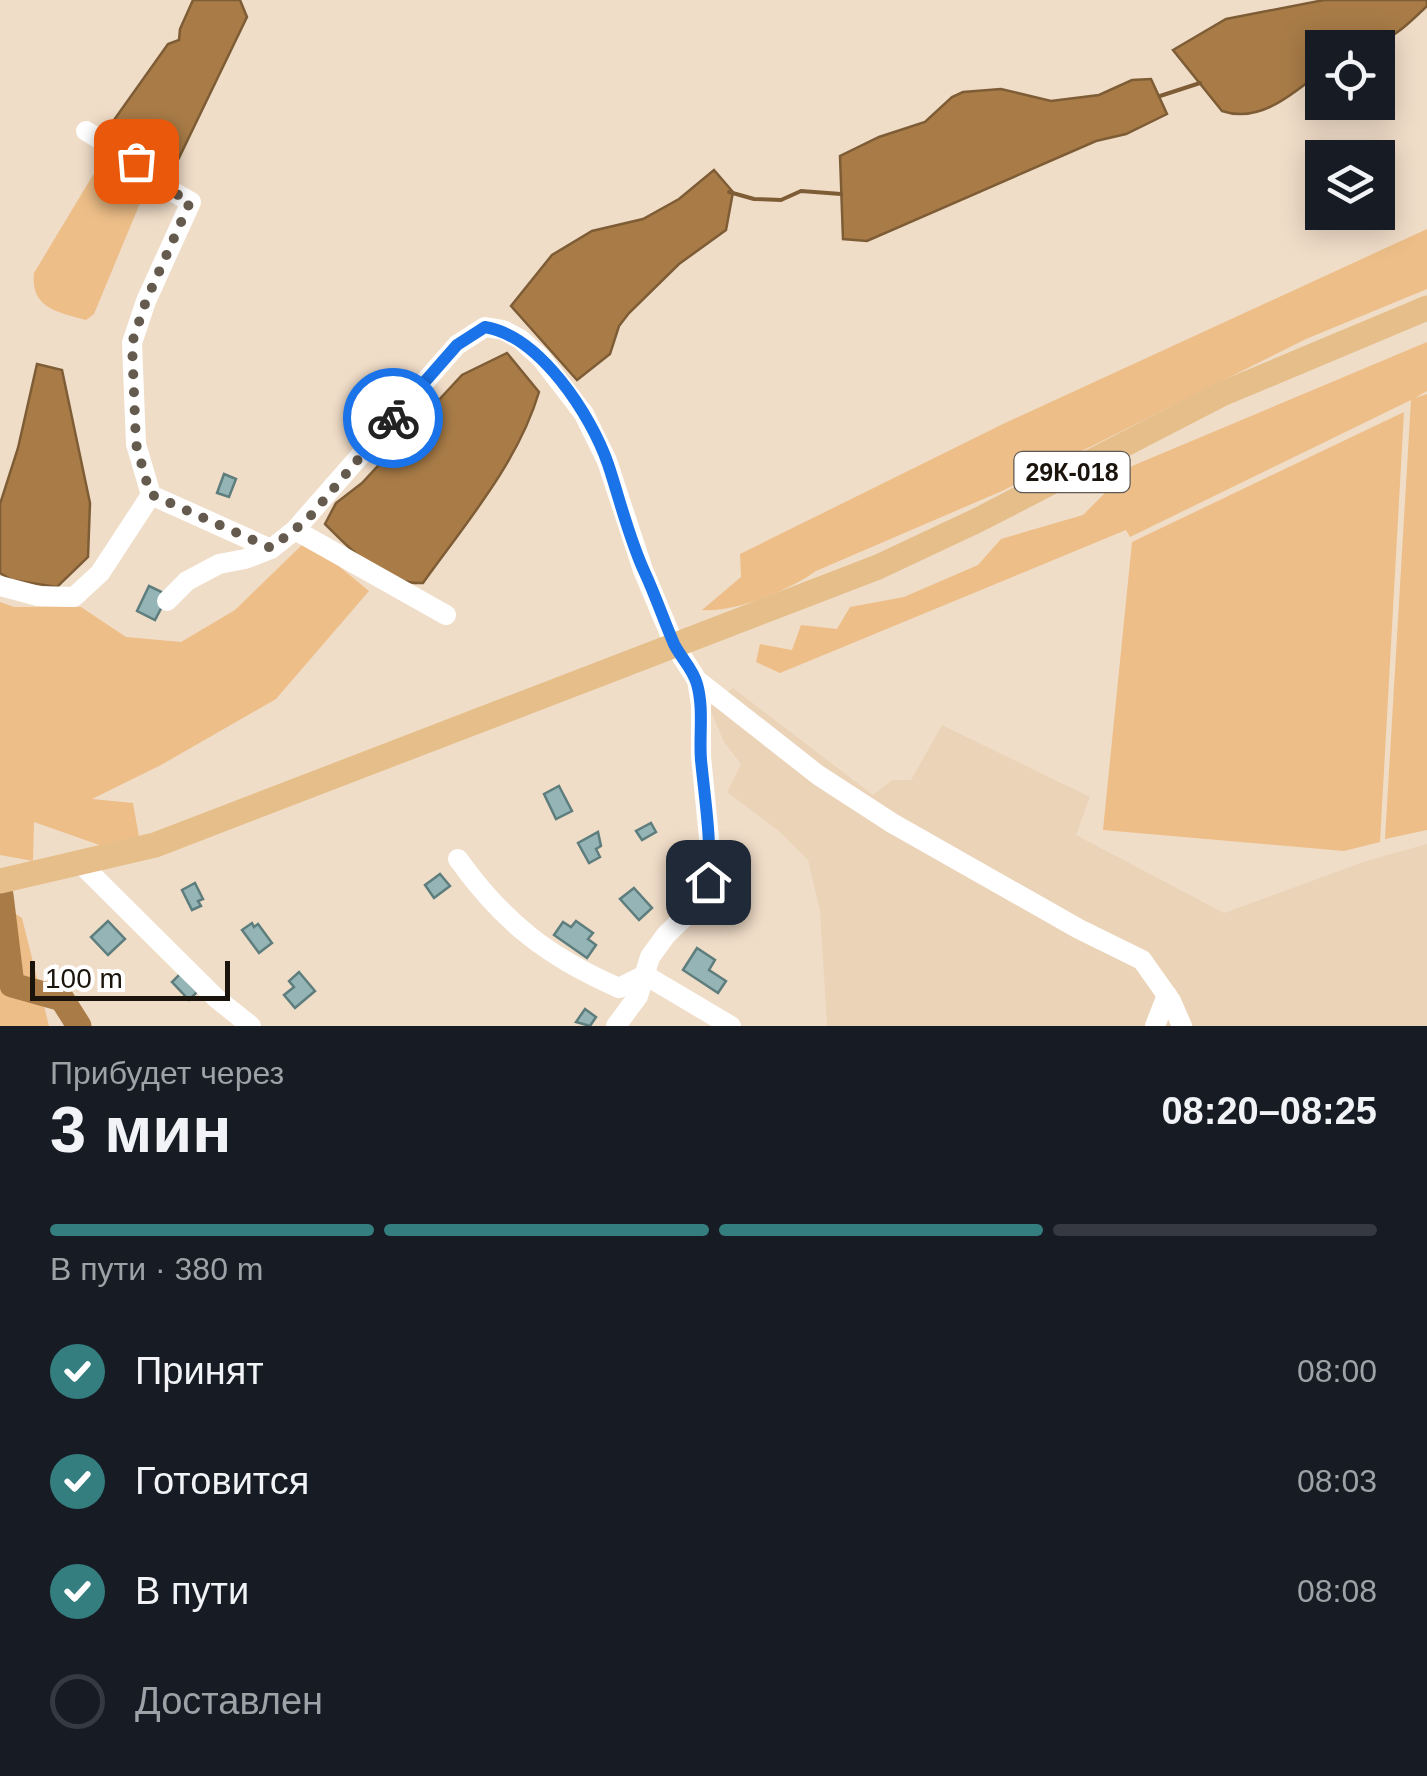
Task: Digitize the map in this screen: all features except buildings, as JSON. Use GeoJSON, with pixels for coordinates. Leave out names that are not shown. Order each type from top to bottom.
{"type":"FeatureCollection","features":[{"type":"Feature","properties":{"kind":"main road","name":"29К-018"},"geometry":{"type":"LineString","coordinates":[[0,882],[156,845],[878,567],[1222,394],[1427,308]]}},
{"type":"Feature","properties":{"kind":"street"},"geometry":{"type":"LineString","coordinates":[[0,586],[38,596],[74,597],[100,574],[150,494],[136,444],[132,343],[146,301],[190,202],[136,161],[86,132]]}},
{"type":"Feature","properties":{"kind":"street"},"geometry":{"type":"LineString","coordinates":[[167,601],[187,580],[219,564],[271,548],[295,530],[457,345],[485,327],[503,330],[520,339],[540,358],[584,414],[607,461],[643,570],[675,646],[696,680],[818,775],[892,823],[1079,929],[1142,960],[1182,1026]]}},
{"type":"Feature","properties":{"kind":"street"},"geometry":{"type":"LineString","coordinates":[[150,494],[271,548]]}},
{"type":"Feature","properties":{"kind":"street"},"geometry":{"type":"LineString","coordinates":[[295,530],[446,615]]}},
{"type":"Feature","properties":{"kind":"street"},"geometry":{"type":"LineString","coordinates":[[616,1026],[638,996],[650,957],[666,935],[706,896],[710,859],[696,680]]}},
{"type":"Feature","properties":{"kind":"street"},"geometry":{"type":"LineString","coordinates":[[458,859],[485,896],[530,940],[579,970],[619,988],[644,975]]}},
{"type":"Feature","properties":{"kind":"street"},"geometry":{"type":"LineString","coordinates":[[80,863],[216,998],[251,1026]]}},
{"type":"Feature","properties":{"kind":"street"},"geometry":{"type":"LineString","coordinates":[[644,975],[731,1026]]}},
{"type":"Feature","properties":{"kind":"street"},"geometry":{"type":"LineString","coordinates":[[1156,1026],[1166,995]]}},
{"type":"Feature","properties":{"kind":"shaded area"},"geometry":{"type":"Polygon","coordinates":[[[193,0],[240,0],[247,17],[176,164],[170,167],[112,141],[109,127],[168,44],[179,40],[193,0]]]}},
{"type":"Feature","properties":{"kind":"shaded area"},"geometry":{"type":"Polygon","coordinates":[[[1324,0],[1427,0],[1427,6],[1395,33],[1395,30],[1305,30],[1305,84],[1276,104],[1250,113],[1222,111],[1173,50],[1226,19],[1324,0]]]}},
{"type":"Feature","properties":{"kind":"shaded area"},"geometry":{"type":"Polygon","coordinates":[[[1151,79],[1167,114],[867,241],[843,239],[840,156],[879,137],[925,122],[952,97],[963,92],[1001,89],[1051,101],[1099,95],[1132,80],[1151,79]]]}},
{"type":"Feature","properties":{"kind":"shaded area"},"geometry":{"type":"Polygon","coordinates":[[[714,170],[733,192],[726,230],[679,264],[629,313],[619,326],[610,354],[577,380],[511,306],[552,255],[592,231],[643,219],[679,199],[714,170]]]}},
{"type":"Feature","properties":{"kind":"shaded area"},"geometry":{"type":"Polygon","coordinates":[[[112,172],[145,191],[94,314],[86,320],[56,311],[41,301],[36,294],[34,273],[93,175],[112,172]]]}},
{"type":"Feature","properties":{"kind":"shaded area"},"geometry":{"type":"Polygon","coordinates":[[[1427,229],[1427,289],[1306,339],[1002,491],[816,571],[792,586],[730,608],[702,610],[741,577],[740,554],[1005,423],[1427,229]]]}},
{"type":"Feature","properties":{"kind":"shaded area"},"geometry":{"type":"Polygon","coordinates":[[[1427,342],[1427,391],[1415,398],[1427,394],[1427,830],[1385,839],[1411,400],[1130,537],[1126,530],[780,673],[756,662],[760,644],[792,650],[801,625],[837,629],[850,607],[904,597],[978,565],[1001,539],[1083,515],[1132,466],[1427,342]]]}},
{"type":"Feature","properties":{"kind":"shaded area"},"geometry":{"type":"Polygon","coordinates":[[[507,353],[539,392],[518,444],[423,583],[381,572],[325,524],[336,503],[362,483],[462,375],[507,353]]]}},
{"type":"Feature","properties":{"kind":"shaded area"},"geometry":{"type":"Polygon","coordinates":[[[37,364],[62,370],[90,503],[88,557],[57,587],[12,580],[0,573],[0,504],[18,448],[37,364]]]}},
{"type":"Feature","properties":{"kind":"shaded area"},"geometry":{"type":"Polygon","coordinates":[[[1404,412],[1380,842],[1344,851],[1103,830],[1132,542],[1404,412]]]}},
{"type":"Feature","properties":{"kind":"shaded area"},"geometry":{"type":"Polygon","coordinates":[[[307,540],[369,591],[276,699],[161,765],[92,799],[133,803],[139,837],[105,847],[34,822],[33,861],[0,855],[0,602],[14,607],[81,607],[126,637],[181,642],[235,610],[307,540]]]}},
{"type":"Feature","properties":{"kind":"shaded area"},"geometry":{"type":"Polygon","coordinates":[[[733,688],[873,795],[892,780],[911,780],[942,725],[1090,797],[1076,835],[1224,913],[1366,861],[1427,844],[1427,1026],[827,1026],[820,911],[808,860],[780,832],[727,792],[741,764],[724,742],[709,707],[733,688]]]}},
{"type":"Feature","properties":{"kind":"shaded area"},"geometry":{"type":"Polygon","coordinates":[[[0,903],[22,918],[49,1026],[0,1026],[0,903]]]}},
{"type":"Feature","properties":{"kind":"waterway"},"geometry":{"type":"LineString","coordinates":[[1160,96],[1200,83]]}},
{"type":"Feature","properties":{"kind":"waterway"},"geometry":{"type":"LineString","coordinates":[[729,192],[754,199],[781,200],[801,191],[841,194]]}},
{"type":"Feature","properties":{"kind":"waterway"},"geometry":{"type":"LineString","coordinates":[[1,895],[12,985],[62,999],[79,1026]]}},
{"type":"Feature","properties":{"kind":"way so far"},"geometry":{"type":"LineString","coordinates":[[136,161],[190,202],[146,301],[132,343],[136,444],[150,494],[271,548],[308,519],[393,418]]}},
{"type":"Feature","properties":{"kind":"route"},"geometry":{"type":"LineString","coordinates":[[393,418],[457,345],[485,327],[520,339],[584,414],[607,461],[643,570],[675,646],[696,680],[701,706],[708,882]]}}]}
